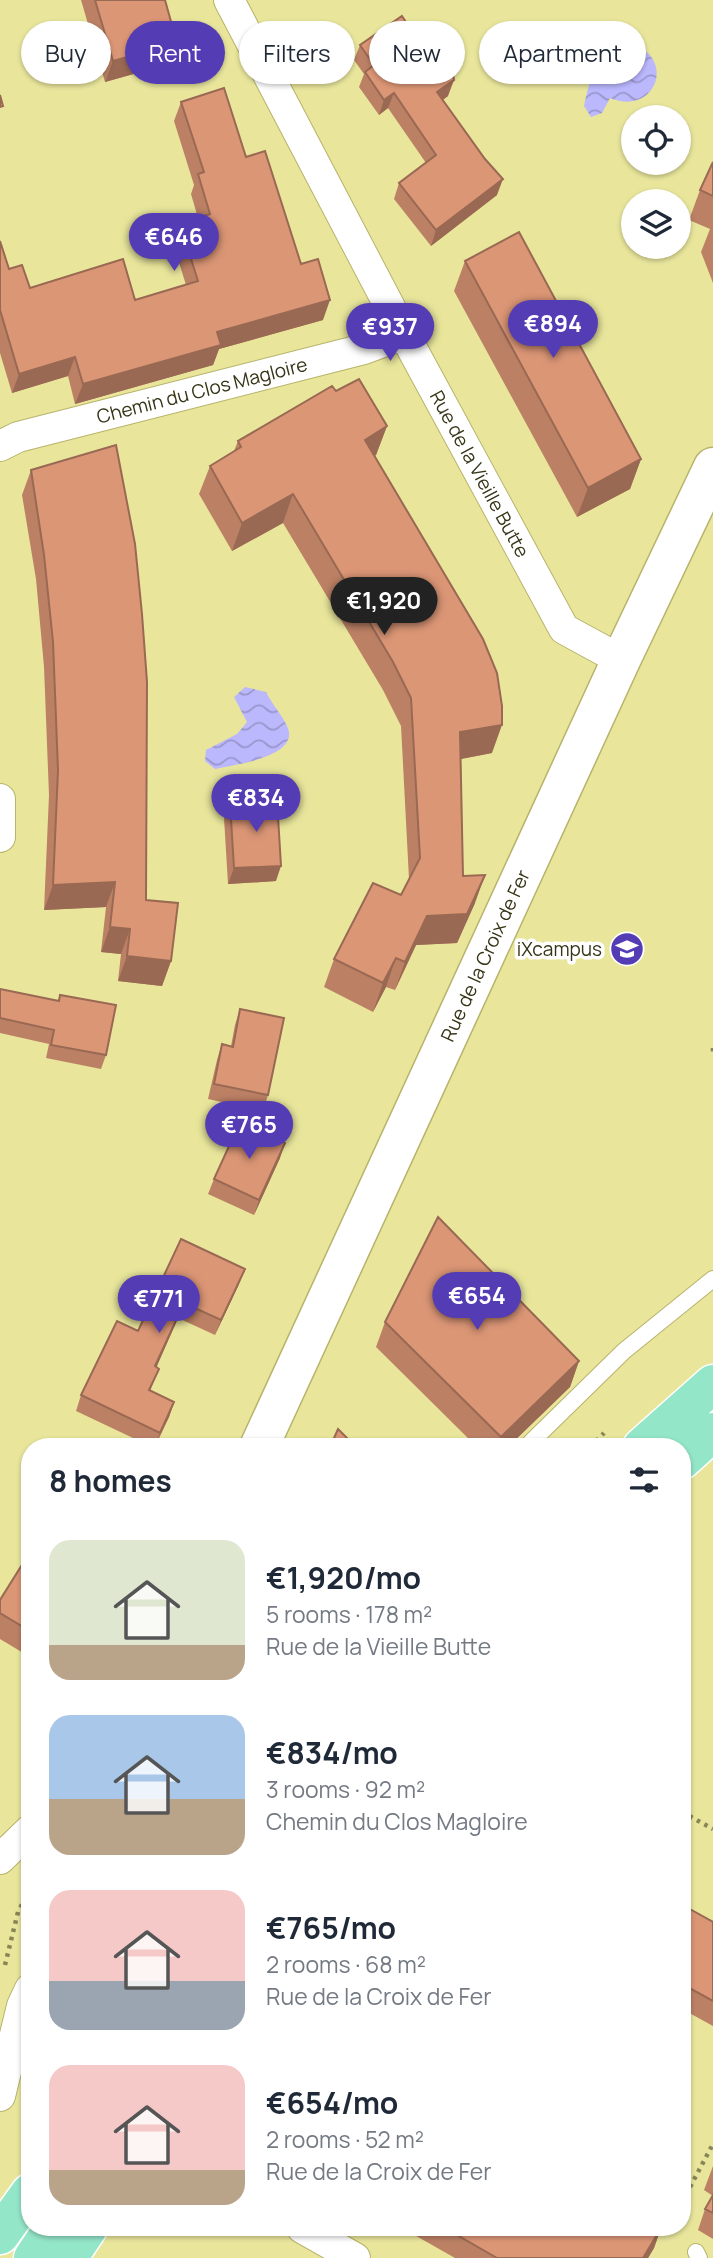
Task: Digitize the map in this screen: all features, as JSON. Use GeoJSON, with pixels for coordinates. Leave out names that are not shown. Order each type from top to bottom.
{"type":"FeatureCollection","features":[{"type":"Feature","properties":{"kind":"main road"},"geometry":{"type":"LineString","coordinates":[[652,1438],[713,1384]]}},
{"type":"Feature","properties":{"kind":"main road"},"geometry":{"type":"LineString","coordinates":[[691,1452],[713,1432]]}},
{"type":"Feature","properties":{"kind":"main road"},"geometry":{"type":"LineString","coordinates":[[0,2235],[21,2206]]}},
{"type":"Feature","properties":{"kind":"main road"},"geometry":{"type":"LineString","coordinates":[[33,2258],[48,2236]]}},
{"type":"Feature","properties":{"kind":"main road"},"geometry":{"type":"LineString","coordinates":[[68,2258],[83,2236]]}},
{"type":"Feature","properties":{"kind":"street","name":"Rue de la Vieille Butte"},"geometry":{"type":"LineString","coordinates":[[229,0],[404,334],[564,629],[621,660]]}},
{"type":"Feature","properties":{"kind":"street","name":"Chemin du Clos Magloire"},"geometry":{"type":"LineString","coordinates":[[0,446],[18,437],[364,349],[404,334]]}},
{"type":"Feature","properties":{"kind":"street","name":"Rue de la Croix de Fer"},"geometry":{"type":"LineString","coordinates":[[263,1438],[621,660],[713,467]]}},
{"type":"Feature","properties":{"kind":"street"},"geometry":{"type":"LineString","coordinates":[[0,799],[0,837]]}},
{"type":"Feature","properties":{"kind":"street"},"geometry":{"type":"LineString","coordinates":[[0,1859],[21,1839]]}},
{"type":"Feature","properties":{"kind":"street"},"geometry":{"type":"LineString","coordinates":[[0,2096],[21,2010]]}},
{"type":"Feature","properties":{"kind":"street"},"geometry":{"type":"LineString","coordinates":[[316,2236],[355,2258]]}},
{"type":"Feature","properties":{"kind":"lane"},"geometry":{"type":"LineString","coordinates":[[535,1438],[624,1350],[713,1279]]}},
{"type":"Feature","properties":{"kind":"path"},"geometry":{"type":"LineString","coordinates":[[713,1048],[713,1054]]}},
{"type":"Feature","properties":{"kind":"path"},"geometry":{"type":"LineString","coordinates":[[691,1817],[713,1829]]}},
{"type":"Feature","properties":{"kind":"path"},"geometry":{"type":"LineString","coordinates":[[4,1969],[21,1906]]}},
{"type":"Feature","properties":{"kind":"path"},"geometry":{"type":"LineString","coordinates":[[691,2185],[713,2144]]}},
{"type":"Feature","properties":{"kind":"water"},"geometry":{"type":"Polygon","coordinates":[[[646,52],[654,61],[657,72],[649,93],[626,102],[610,98],[602,113],[591,117],[584,106],[589,85],[646,84],[646,52]]]}},
{"type":"Feature","properties":{"kind":"water"},"geometry":{"type":"Polygon","coordinates":[[[245,687],[266,692],[285,722],[289,737],[285,745],[263,758],[215,769],[205,761],[206,750],[237,734],[247,722],[234,697],[245,687]]]}},
{"type":"Feature","properties":{"kind":"building"},"geometry":{"type":"Polygon","coordinates":[[[95,0],[165,0],[171,21],[125,21],[125,58],[113,61],[111,21],[101,21],[95,0]]]}},
{"type":"Feature","properties":{"kind":"building"},"geometry":{"type":"Polygon","coordinates":[[[369,39],[369,58],[360,45],[369,39]]]}},
{"type":"Feature","properties":{"kind":"building"},"geometry":{"type":"Polygon","coordinates":[[[373,84],[448,84],[437,92],[485,159],[503,179],[436,230],[399,183],[436,155],[394,93],[384,100],[373,84]]]}},
{"type":"Feature","properties":{"kind":"building"},"geometry":{"type":"Polygon","coordinates":[[[224,88],[246,157],[265,151],[301,264],[318,259],[330,300],[217,332],[221,345],[83,384],[75,357],[19,374],[0,310],[0,241],[9,269],[22,265],[30,288],[123,259],[135,300],[198,281],[180,224],[210,214],[198,174],[204,172],[181,102],[224,88]]]}},
{"type":"Feature","properties":{"kind":"building"},"geometry":{"type":"Polygon","coordinates":[[[713,162],[713,196],[700,190],[713,162]]]}},
{"type":"Feature","properties":{"kind":"building"},"geometry":{"type":"Polygon","coordinates":[[[519,232],[641,459],[588,488],[465,261],[519,232]]]}},
{"type":"Feature","properties":{"kind":"building"},"geometry":{"type":"Polygon","coordinates":[[[359,379],[387,426],[365,440],[483,639],[497,673],[502,706],[502,725],[460,732],[463,876],[485,875],[467,914],[427,916],[405,962],[396,958],[383,983],[334,959],[373,883],[401,895],[420,858],[411,698],[393,662],[293,494],[242,523],[210,466],[241,447],[238,441],[332,386],[336,391],[359,379]]]}},
{"type":"Feature","properties":{"kind":"building"},"geometry":{"type":"Polygon","coordinates":[[[116,445],[135,544],[147,682],[146,900],[178,903],[171,961],[127,956],[130,929],[110,927],[115,882],[53,885],[58,770],[53,642],[44,555],[31,470],[116,445]]]}},
{"type":"Feature","properties":{"kind":"building"},"geometry":{"type":"Polygon","coordinates":[[[277,800],[281,866],[234,868],[230,802],[277,800]]]}},
{"type":"Feature","properties":{"kind":"building"},"geometry":{"type":"Polygon","coordinates":[[[0,989],[59,1001],[60,995],[116,1005],[106,1055],[51,1045],[54,1030],[0,1018],[0,989]]]}},
{"type":"Feature","properties":{"kind":"building"},"geometry":{"type":"Polygon","coordinates":[[[240,1009],[284,1018],[268,1095],[214,1084],[222,1044],[233,1047],[240,1009]]]}},
{"type":"Feature","properties":{"kind":"building"},"geometry":{"type":"Polygon","coordinates":[[[240,1122],[285,1143],[259,1200],[214,1179],[240,1122]]]}},
{"type":"Feature","properties":{"kind":"building"},"geometry":{"type":"Polygon","coordinates":[[[438,1217],[579,1361],[501,1437],[385,1322],[438,1217]]]}},
{"type":"Feature","properties":{"kind":"building"},"geometry":{"type":"Polygon","coordinates":[[[181,1239],[245,1269],[221,1320],[184,1303],[155,1366],[159,1369],[149,1390],[174,1402],[160,1433],[81,1395],[117,1321],[138,1331],[181,1239]]]}},
{"type":"Feature","properties":{"kind":"building"},"geometry":{"type":"Polygon","coordinates":[[[338,1429],[347,1438],[334,1438],[338,1429]]]}},
{"type":"Feature","properties":{"kind":"building"},"geometry":{"type":"Polygon","coordinates":[[[21,1566],[21,1626],[0,1613],[0,1600],[21,1566]]]}},
{"type":"Feature","properties":{"kind":"building"},"geometry":{"type":"Polygon","coordinates":[[[691,1910],[713,1922],[713,2001],[691,1989],[691,1910]]]}},
{"type":"Feature","properties":{"kind":"building"},"geometry":{"type":"Polygon","coordinates":[[[713,2195],[713,2213],[705,2209],[713,2195]]]}},
{"type":"Feature","properties":{"kind":"building"},"geometry":{"type":"Polygon","coordinates":[[[459,2236],[656,2236],[643,2258],[497,2258],[459,2236]]]}},
{"type":"Feature","properties":{"kind":"place","name":"iXcampus"},"geometry":{"type":"Point","coordinates":[627,949]}}]}
